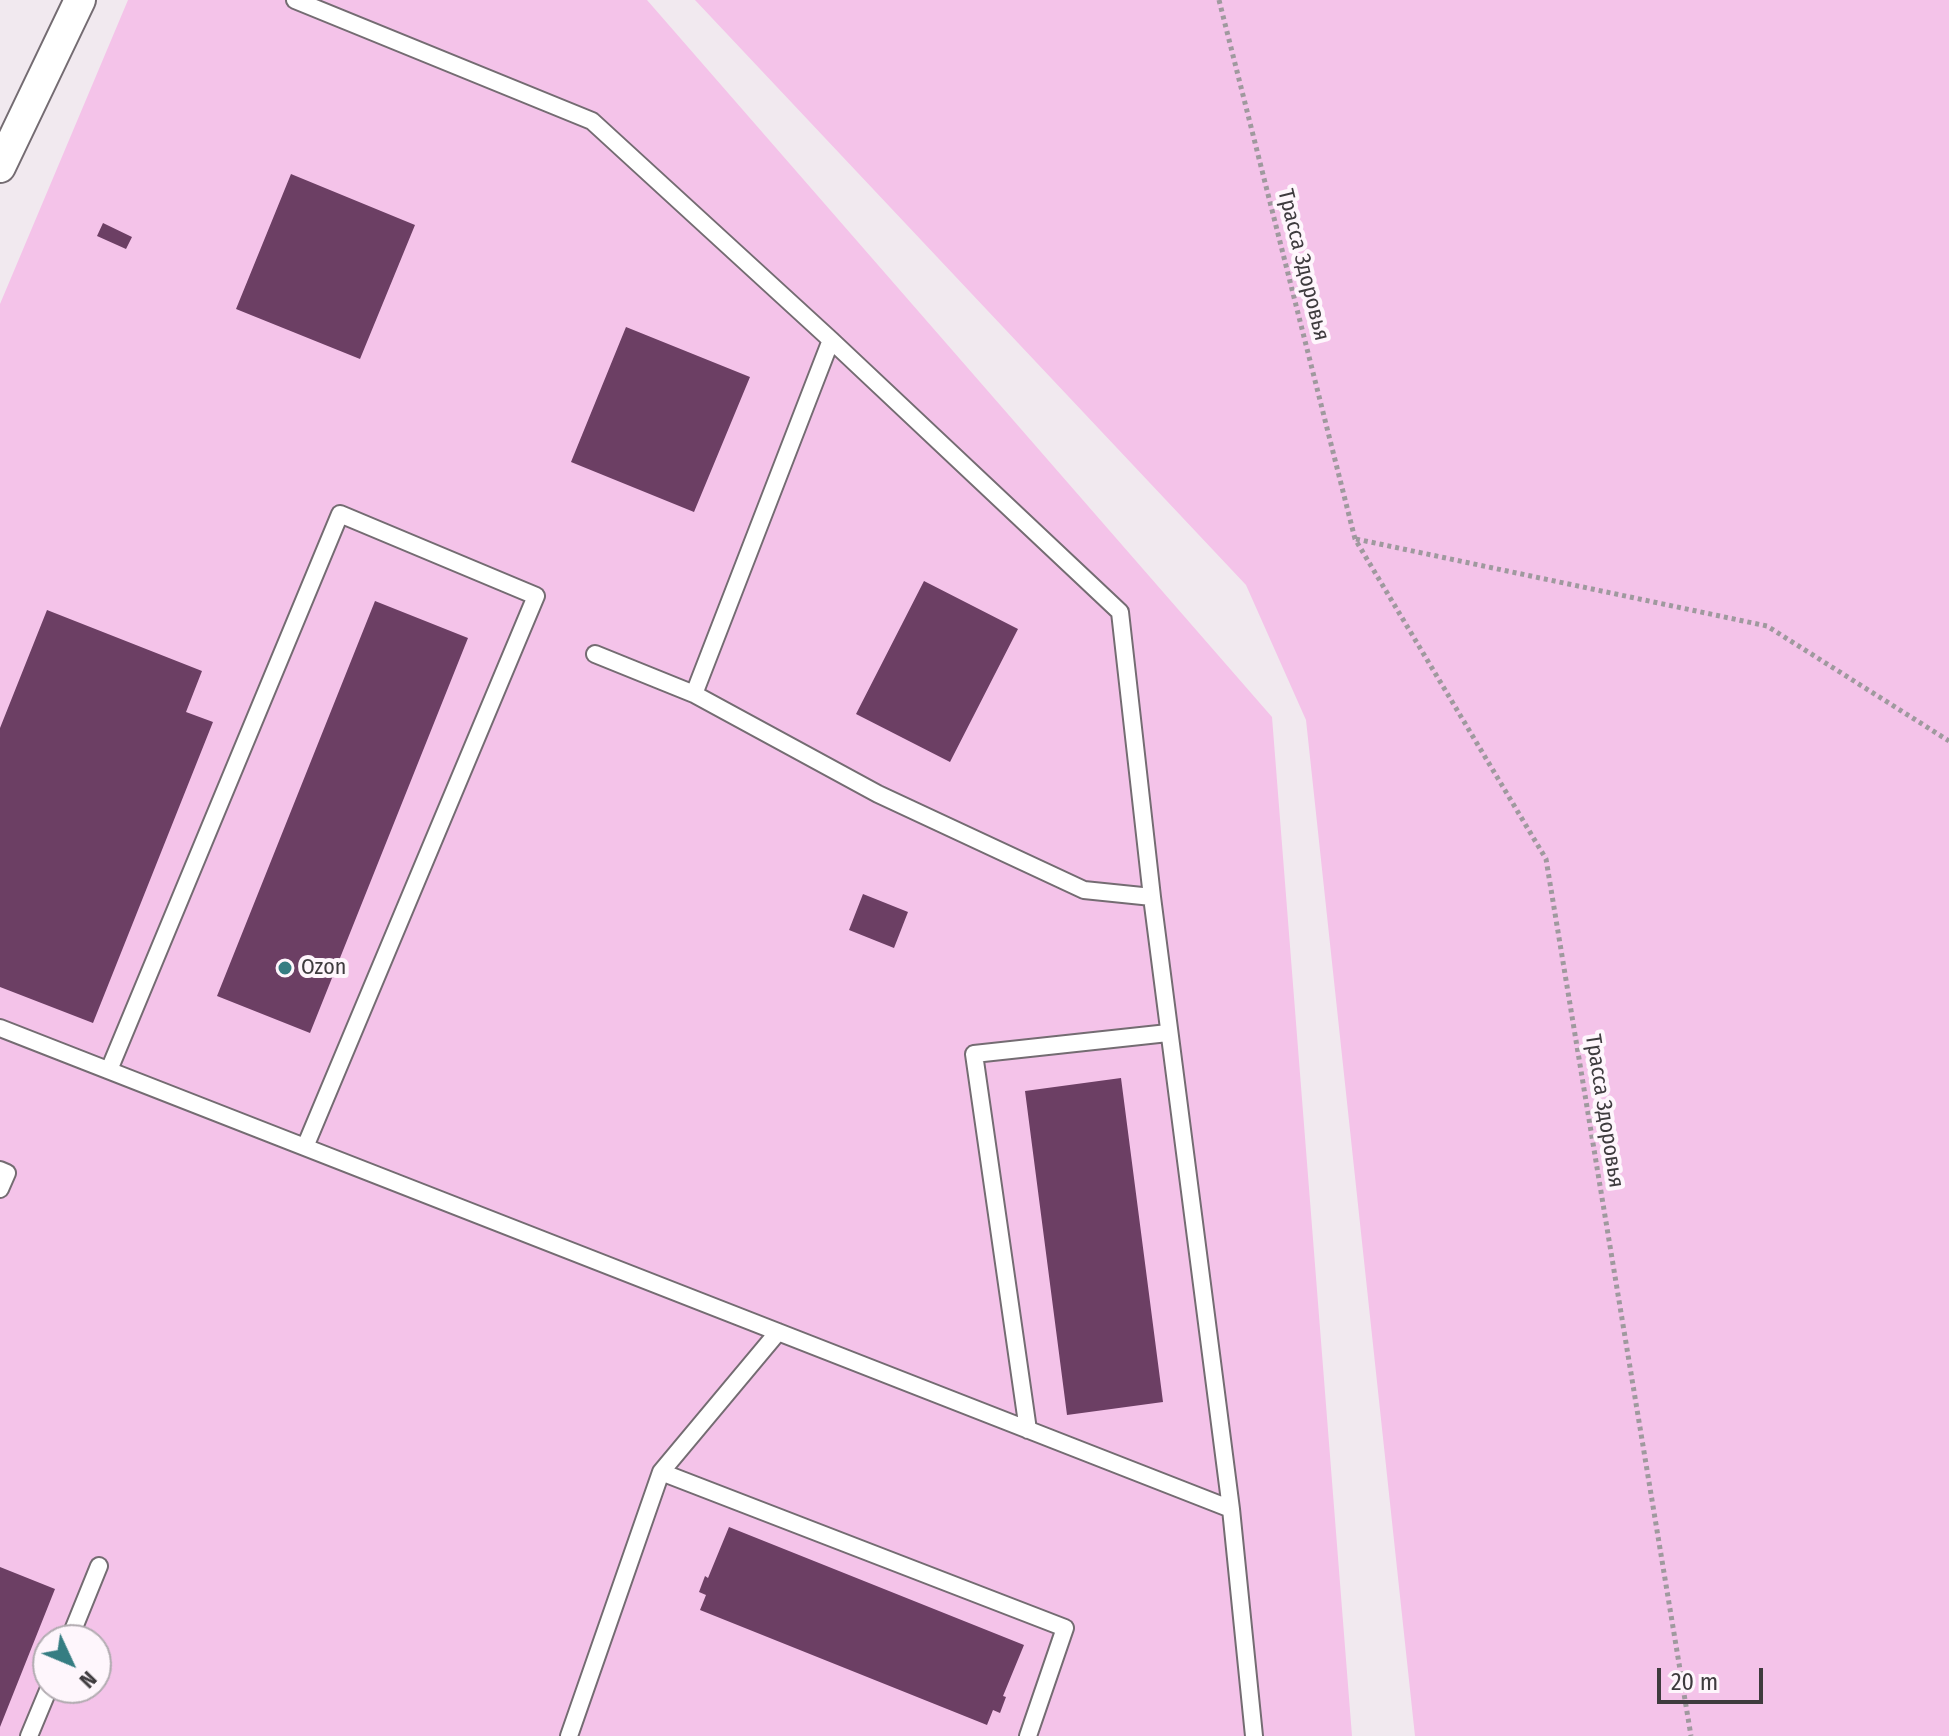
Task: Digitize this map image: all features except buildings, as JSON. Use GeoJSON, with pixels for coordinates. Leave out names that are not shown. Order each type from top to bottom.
{"type":"FeatureCollection","features":[{"type":"Feature","properties":{"kind":"street"},"geometry":{"type":"LineString","coordinates":[[0,167],[80,0]]}},
{"type":"Feature","properties":{"kind":"lane"},"geometry":{"type":"LineString","coordinates":[[295,0],[592,121],[1120,612],[1168,1033],[1231,1509],[1254,1736]]}},
{"type":"Feature","properties":{"kind":"lane"},"geometry":{"type":"LineString","coordinates":[[694,694],[831,340]]}},
{"type":"Feature","properties":{"kind":"lane"},"geometry":{"type":"LineString","coordinates":[[109,1070],[340,514],[536,596],[305,1147]]}},
{"type":"Feature","properties":{"kind":"lane"},"geometry":{"type":"LineString","coordinates":[[595,654],[694,694],[878,794],[1084,890],[1152,897]]}},
{"type":"Feature","properties":{"kind":"lane"},"geometry":{"type":"LineString","coordinates":[[0,1028],[1231,1509]]}},
{"type":"Feature","properties":{"kind":"lane"},"geometry":{"type":"LineString","coordinates":[[1028,1430],[974,1054],[1168,1033]]}},
{"type":"Feature","properties":{"kind":"lane"},"geometry":{"type":"LineString","coordinates":[[0,1170],[7,1173],[0,1189]]}},
{"type":"Feature","properties":{"kind":"lane"},"geometry":{"type":"LineString","coordinates":[[569,1736],[661,1472],[778,1332]]}},
{"type":"Feature","properties":{"kind":"lane"},"geometry":{"type":"LineString","coordinates":[[661,1472],[1065,1628],[1028,1736]]}},
{"type":"Feature","properties":{"kind":"lane"},"geometry":{"type":"LineString","coordinates":[[75,1624],[99,1566]]}},
{"type":"Feature","properties":{"kind":"lane"},"geometry":{"type":"LineString","coordinates":[[29,1736],[42,1704]]}},
{"type":"Feature","properties":{"kind":"path","name":"Трасса Здоровья"},"geometry":{"type":"LineString","coordinates":[[1219,0],[1355,539],[1546,859],[1691,1736]]}},
{"type":"Feature","properties":{"kind":"path"},"geometry":{"type":"LineString","coordinates":[[1355,539],[1767,626],[1949,741]]}},
{"type":"Feature","properties":{"kind":"shaded area"},"geometry":{"type":"Polygon","coordinates":[[[128,0],[647,0],[1272,717],[1352,1736],[0,1736],[0,304],[128,0]]]}},
{"type":"Feature","properties":{"kind":"shaded area"},"geometry":{"type":"Polygon","coordinates":[[[695,0],[1949,0],[1949,1736],[1415,1736],[1306,720],[1246,585],[695,0]]]}},
{"type":"Feature","properties":{"kind":"place","name":"Ozon"},"geometry":{"type":"Point","coordinates":[285,968]}}]}
